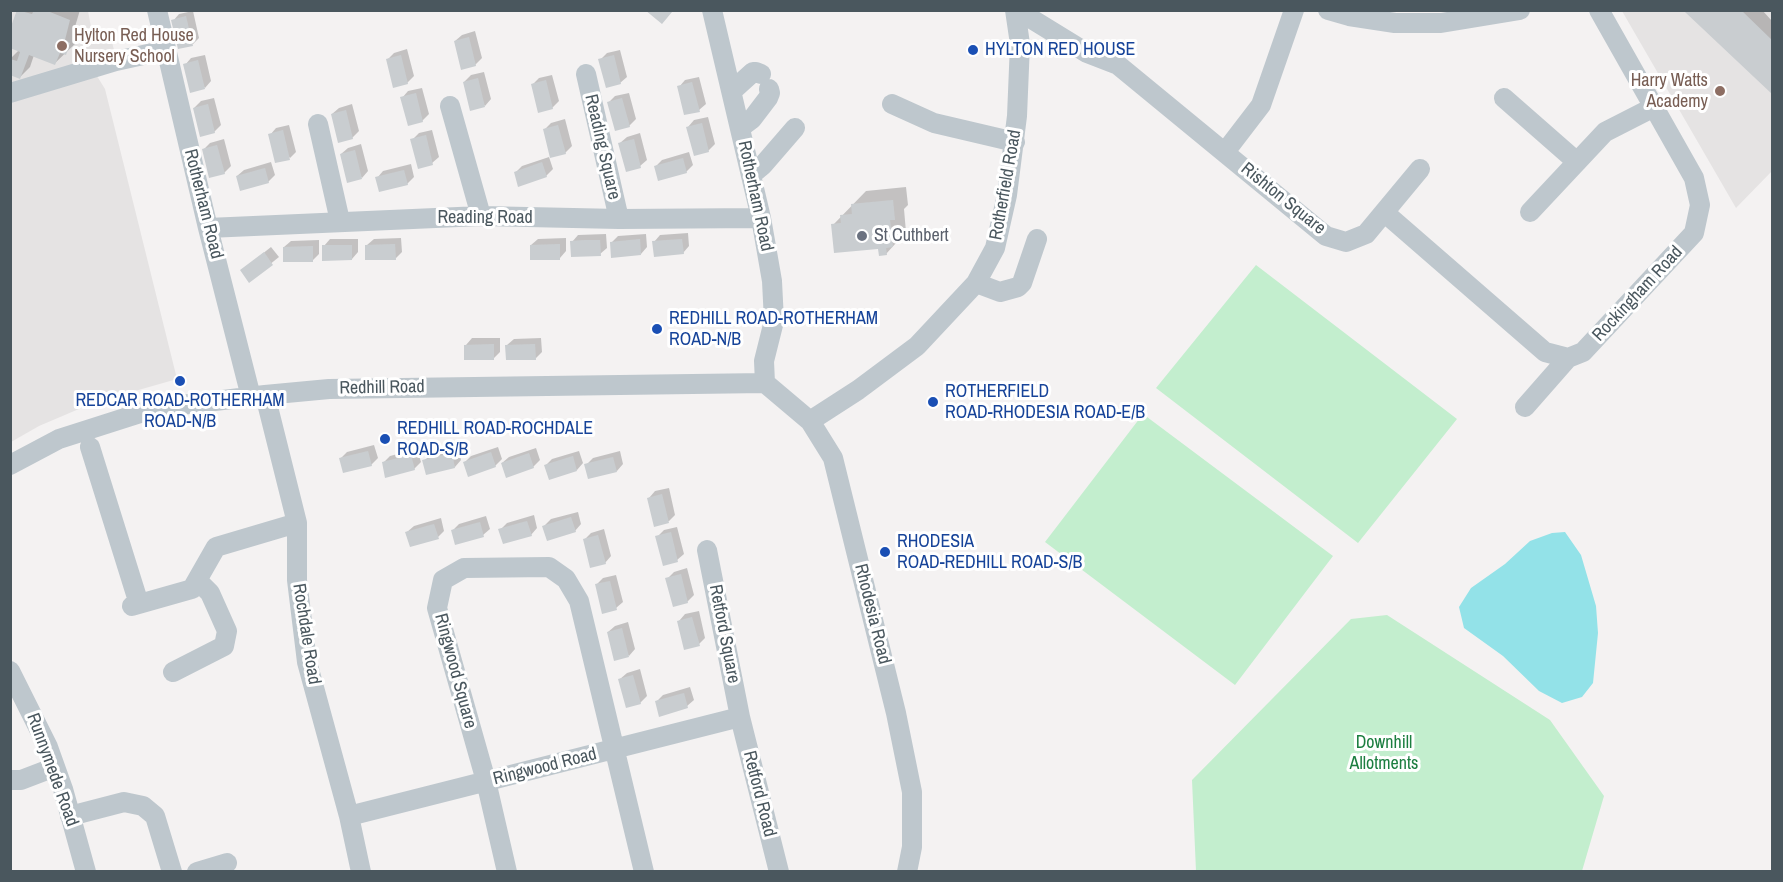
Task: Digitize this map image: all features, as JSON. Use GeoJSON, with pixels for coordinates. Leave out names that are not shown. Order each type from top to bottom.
{"type":"FeatureCollection","features":[{"type":"Feature","properties":{"kind":"street","name":"Rotherham Road"},"geometry":{"type":"LineString","coordinates":[[157,10],[208,228],[258,396]]}},
{"type":"Feature","properties":{"kind":"street","name":"Rotherham Road"},"geometry":{"type":"LineString","coordinates":[[712,10],[762,218],[772,281],[774,321],[764,361],[765,383]]}},
{"type":"Feature","properties":{"kind":"street","name":"Rishton Square"},"geometry":{"type":"LineString","coordinates":[[1016,10],[1087,53],[1118,65],[1326,236],[1346,242],[1366,234],[1420,170]]}},
{"type":"Feature","properties":{"kind":"street","name":"Rotherfield Road"},"geometry":{"type":"LineString","coordinates":[[810,421],[858,390],[917,346],[976,283],[995,248],[1007,195],[1015,142],[1020,44],[1016,10]]}},
{"type":"Feature","properties":{"kind":"street","name":"Rishton Square"},"geometry":{"type":"LineString","coordinates":[[1225,152],[1261,105],[1294,10]]}},
{"type":"Feature","properties":{"kind":"street"},"geometry":{"type":"LineString","coordinates":[[1328,10],[1395,23],[1441,23],[1518,11]]}},
{"type":"Feature","properties":{"kind":"street","name":"Rockingham Road"},"geometry":{"type":"LineString","coordinates":[[1525,407],[1568,358],[1583,352],[1694,233],[1700,205],[1694,178],[1599,10]]}},
{"type":"Feature","properties":{"kind":"street"},"geometry":{"type":"LineString","coordinates":[[10,93],[116,61],[166,50]]}},
{"type":"Feature","properties":{"kind":"street"},"geometry":{"type":"LineString","coordinates":[[732,91],[753,72],[756,72],[767,89],[753,127],[741,132]]}},
{"type":"Feature","properties":{"kind":"street","name":"Reading Square"},"geometry":{"type":"LineString","coordinates":[[586,74],[619,219]]}},
{"type":"Feature","properties":{"kind":"street"},"geometry":{"type":"LineString","coordinates":[[1504,98],[1577,162]]}},
{"type":"Feature","properties":{"kind":"street"},"geometry":{"type":"LineString","coordinates":[[892,104],[934,123],[1015,142]]}},
{"type":"Feature","properties":{"kind":"street"},"geometry":{"type":"LineString","coordinates":[[450,106],[481,216]]}},
{"type":"Feature","properties":{"kind":"street"},"geometry":{"type":"LineString","coordinates":[[1530,212],[1605,132],[1654,107]]}},
{"type":"Feature","properties":{"kind":"street"},"geometry":{"type":"LineString","coordinates":[[318,124],[340,221]]}},
{"type":"Feature","properties":{"kind":"street"},"geometry":{"type":"LineString","coordinates":[[751,175],[763,165],[795,128]]}},
{"type":"Feature","properties":{"kind":"street"},"geometry":{"type":"LineString","coordinates":[[1385,213],[1545,352],[1568,358]]}},
{"type":"Feature","properties":{"kind":"street","name":"Reading Road"},"geometry":{"type":"LineString","coordinates":[[208,228],[481,216],[619,219],[762,218]]}},
{"type":"Feature","properties":{"kind":"street"},"geometry":{"type":"LineString","coordinates":[[976,283],[1000,292],[1018,287],[1022,283],[1037,239]]}},
{"type":"Feature","properties":{"kind":"street","name":"Redhill Road"},"geometry":{"type":"LineString","coordinates":[[10,465],[60,439],[156,408],[258,396],[328,389],[765,383]]}},
{"type":"Feature","properties":{"kind":"street","name":"Rhodesia Road"},"geometry":{"type":"LineString","coordinates":[[765,383],[810,421],[833,458],[896,713],[912,792],[912,847],[907,872]]}},
{"type":"Feature","properties":{"kind":"street","name":"Rochdale Road"},"geometry":{"type":"LineString","coordinates":[[258,396],[297,523],[297,580],[307,662],[349,816],[361,872]]}},
{"type":"Feature","properties":{"kind":"street"},"geometry":{"type":"LineString","coordinates":[[90,447],[136,605],[192,589],[216,547],[297,523]]}},
{"type":"Feature","properties":{"kind":"street","name":"Retford Square"},"geometry":{"type":"LineString","coordinates":[[707,550],[740,717]]}},
{"type":"Feature","properties":{"kind":"street","name":"Ringwood Square"},"geometry":{"type":"LineString","coordinates":[[507,872],[486,781],[437,608],[443,579],[464,567],[549,567],[566,579],[579,601],[644,872]]}},
{"type":"Feature","properties":{"kind":"street"},"geometry":{"type":"LineString","coordinates":[[173,672],[224,646],[227,631],[210,593],[197,580]]}},
{"type":"Feature","properties":{"kind":"street","name":"Runnymede Road"},"geometry":{"type":"LineString","coordinates":[[10,671],[31,710],[55,767],[86,872]]}},
{"type":"Feature","properties":{"kind":"street","name":"Ringwood Road"},"geometry":{"type":"LineString","coordinates":[[349,816],[740,717]]}},
{"type":"Feature","properties":{"kind":"street","name":"Retford Road"},"geometry":{"type":"LineString","coordinates":[[740,717],[780,872]]}},
{"type":"Feature","properties":{"kind":"street"},"geometry":{"type":"LineString","coordinates":[[10,780],[21,780],[55,767]]}},
{"type":"Feature","properties":{"kind":"street"},"geometry":{"type":"LineString","coordinates":[[70,816],[124,802],[142,806],[156,816],[172,872]]}},
{"type":"Feature","properties":{"kind":"street"},"geometry":{"type":"LineString","coordinates":[[197,872],[227,863]]}},
{"type":"Feature","properties":{"kind":"shaded area"},"geometry":{"type":"Polygon","coordinates":[[[11,11],[88,11],[94,43],[111,38],[114,50],[87,60],[105,89],[177,379],[93,403],[39,426],[11,442],[11,11]]]}},
{"type":"Feature","properties":{"kind":"shaded area","name":"Harry Watts Academy"},"geometry":{"type":"Polygon","coordinates":[[[1622,11],[1772,11],[1772,171],[1736,208],[1622,11]]]}},
{"type":"Feature","properties":{"kind":"green space"},"geometry":{"type":"Polygon","coordinates":[[[1256,265],[1457,419],[1358,543],[1156,388],[1256,265]]]}},
{"type":"Feature","properties":{"kind":"green space"},"geometry":{"type":"Polygon","coordinates":[[[1143,414],[1333,556],[1235,685],[1045,542],[1143,414]]]}},
{"type":"Feature","properties":{"kind":"green space","name":"Downhill Allotments"},"geometry":{"type":"Polygon","coordinates":[[[1387,615],[1550,720],[1604,796],[1582,871],[1196,871],[1192,780],[1351,619],[1387,615]]]}},
{"type":"Feature","properties":{"kind":"water"},"geometry":{"type":"Polygon","coordinates":[[[1565,532],[1581,555],[1596,606],[1598,633],[1593,683],[1582,697],[1562,703],[1539,691],[1503,656],[1464,628],[1459,607],[1471,588],[1505,564],[1530,541],[1552,533],[1565,532]]]}},
{"type":"Feature","properties":{"kind":"building"},"geometry":{"type":"Polygon","coordinates":[[[17,10],[32,14],[34,10],[45,10],[70,20],[65,40],[70,43],[66,55],[60,53],[55,65],[29,55],[20,79],[10,75],[10,59],[17,61],[20,52],[10,48],[10,29],[17,10]]]}},
{"type":"Feature","properties":{"kind":"building"},"geometry":{"type":"Polygon","coordinates":[[[645,10],[670,10],[672,12],[662,24],[645,10]]]}},
{"type":"Feature","properties":{"kind":"building"},"geometry":{"type":"Polygon","coordinates":[[[1686,10],[1741,10],[1772,40],[1772,94],[1685,12],[1686,10]]]}},
{"type":"Feature","properties":{"kind":"building"},"geometry":{"type":"Polygon","coordinates":[[[186,16],[193,46],[178,49],[171,20],[186,16]]]}},
{"type":"Feature","properties":{"kind":"building"},"geometry":{"type":"Polygon","coordinates":[[[469,37],[476,66],[461,70],[454,41],[469,37]]]}},
{"type":"Feature","properties":{"kind":"building"},"geometry":{"type":"Polygon","coordinates":[[[401,55],[408,84],[393,88],[386,59],[401,55]]]}},
{"type":"Feature","properties":{"kind":"building"},"geometry":{"type":"Polygon","coordinates":[[[614,55],[621,84],[606,88],[598,59],[614,55]]]}},
{"type":"Feature","properties":{"kind":"building"},"geometry":{"type":"Polygon","coordinates":[[[198,60],[205,89],[190,93],[183,64],[198,60]]]}},
{"type":"Feature","properties":{"kind":"building"},"geometry":{"type":"Polygon","coordinates":[[[478,78],[485,107],[470,111],[463,82],[478,78]]]}},
{"type":"Feature","properties":{"kind":"building"},"geometry":{"type":"Polygon","coordinates":[[[546,80],[553,109],[538,113],[531,84],[546,80]]]}},
{"type":"Feature","properties":{"kind":"building"},"geometry":{"type":"Polygon","coordinates":[[[692,82],[700,112],[684,115],[677,86],[692,82]]]}},
{"type":"Feature","properties":{"kind":"building"},"geometry":{"type":"Polygon","coordinates":[[[416,93],[423,122],[408,126],[400,97],[416,93]]]}},
{"type":"Feature","properties":{"kind":"building"},"geometry":{"type":"Polygon","coordinates":[[[622,98],[630,127],[615,131],[607,102],[622,98]]]}},
{"type":"Feature","properties":{"kind":"building"},"geometry":{"type":"Polygon","coordinates":[[[208,104],[215,133],[200,137],[193,108],[208,104]]]}},
{"type":"Feature","properties":{"kind":"building"},"geometry":{"type":"Polygon","coordinates":[[[346,110],[353,139],[338,143],[331,114],[346,110]]]}},
{"type":"Feature","properties":{"kind":"building"},"geometry":{"type":"Polygon","coordinates":[[[702,123],[709,152],[694,156],[686,127],[702,123]]]}},
{"type":"Feature","properties":{"kind":"building"},"geometry":{"type":"Polygon","coordinates":[[[558,125],[566,154],[550,158],[543,129],[558,125]]]}},
{"type":"Feature","properties":{"kind":"building"},"geometry":{"type":"Polygon","coordinates":[[[283,130],[290,160],[275,163],[268,134],[283,130]]]}},
{"type":"Feature","properties":{"kind":"building"},"geometry":{"type":"Polygon","coordinates":[[[426,135],[433,165],[418,169],[410,139],[426,135]]]}},
{"type":"Feature","properties":{"kind":"building"},"geometry":{"type":"Polygon","coordinates":[[[634,139],[641,168],[626,172],[618,143],[634,139]]]}},
{"type":"Feature","properties":{"kind":"building"},"geometry":{"type":"Polygon","coordinates":[[[217,145],[225,174],[209,178],[202,149],[217,145]]]}},
{"type":"Feature","properties":{"kind":"building"},"geometry":{"type":"Polygon","coordinates":[[[355,150],[362,179],[347,183],[340,154],[355,150]]]}},
{"type":"Feature","properties":{"kind":"building"},"geometry":{"type":"Polygon","coordinates":[[[683,158],[687,173],[658,181],[654,166],[683,158]]]}},
{"type":"Feature","properties":{"kind":"building"},"geometry":{"type":"Polygon","coordinates":[[[542,162],[547,177],[518,187],[514,172],[542,162]]]}},
{"type":"Feature","properties":{"kind":"building"},"geometry":{"type":"Polygon","coordinates":[[[265,168],[269,183],[240,191],[236,176],[265,168]]]}},
{"type":"Feature","properties":{"kind":"building"},"geometry":{"type":"Polygon","coordinates":[[[404,170],[408,185],[379,192],[375,177],[404,170]]]}},
{"type":"Feature","properties":{"kind":"building","name":"St Cuthbert"},"geometry":{"type":"Polygon","coordinates":[[[893,200],[895,220],[890,220],[893,247],[886,248],[887,255],[879,256],[878,249],[834,253],[831,224],[841,223],[840,215],[852,214],[851,204],[893,200]]]}},
{"type":"Feature","properties":{"kind":"building"},"geometry":{"type":"Polygon","coordinates":[[[640,239],[641,255],[611,258],[610,242],[640,239]]]}},
{"type":"Feature","properties":{"kind":"building"},"geometry":{"type":"Polygon","coordinates":[[[682,239],[684,254],[654,257],[652,241],[682,239]]]}},
{"type":"Feature","properties":{"kind":"building"},"geometry":{"type":"Polygon","coordinates":[[[600,240],[601,256],[571,257],[570,241],[600,240]]]}},
{"type":"Feature","properties":{"kind":"building"},"geometry":{"type":"Polygon","coordinates":[[[395,244],[396,260],[365,260],[365,245],[395,244]]]}},
{"type":"Feature","properties":{"kind":"building"},"geometry":{"type":"Polygon","coordinates":[[[560,244],[560,260],[530,260],[530,245],[560,244]]]}},
{"type":"Feature","properties":{"kind":"building"},"geometry":{"type":"Polygon","coordinates":[[[322,245],[352,245],[352,260],[322,261],[322,245]]]}},
{"type":"Feature","properties":{"kind":"building"},"geometry":{"type":"Polygon","coordinates":[[[313,246],[313,262],[283,262],[283,247],[313,246]]]}},
{"type":"Feature","properties":{"kind":"building"},"geometry":{"type":"Polygon","coordinates":[[[264,252],[273,265],[249,283],[240,270],[264,252]]]}},
{"type":"Feature","properties":{"kind":"building"},"geometry":{"type":"Polygon","coordinates":[[[494,344],[494,360],[464,360],[464,345],[494,344]]]}},
{"type":"Feature","properties":{"kind":"building"},"geometry":{"type":"Polygon","coordinates":[[[535,344],[536,360],[506,360],[505,345],[535,344]]]}},
{"type":"Feature","properties":{"kind":"building"},"geometry":{"type":"Polygon","coordinates":[[[368,451],[372,466],[343,473],[339,458],[368,451]]]}},
{"type":"Feature","properties":{"kind":"building"},"geometry":{"type":"Polygon","coordinates":[[[491,452],[496,467],[468,477],[463,462],[491,452]]]}},
{"type":"Feature","properties":{"kind":"building"},"geometry":{"type":"Polygon","coordinates":[[[452,453],[455,468],[426,475],[422,460],[452,453]]]}},
{"type":"Feature","properties":{"kind":"building"},"geometry":{"type":"Polygon","coordinates":[[[529,453],[534,468],[506,478],[501,463],[529,453]]]}},
{"type":"Feature","properties":{"kind":"building"},"geometry":{"type":"Polygon","coordinates":[[[411,455],[415,470],[385,478],[382,462],[411,455]]]}},
{"type":"Feature","properties":{"kind":"building"},"geometry":{"type":"Polygon","coordinates":[[[573,456],[577,471],[549,480],[544,465],[573,456]]]}},
{"type":"Feature","properties":{"kind":"building"},"geometry":{"type":"Polygon","coordinates":[[[613,457],[617,472],[588,479],[584,464],[613,457]]]}},
{"type":"Feature","properties":{"kind":"building"},"geometry":{"type":"Polygon","coordinates":[[[662,494],[669,523],[654,527],[647,498],[662,494]]]}},
{"type":"Feature","properties":{"kind":"building"},"geometry":{"type":"Polygon","coordinates":[[[571,517],[576,532],[547,541],[542,526],[571,517]]]}},
{"type":"Feature","properties":{"kind":"building"},"geometry":{"type":"Polygon","coordinates":[[[527,521],[532,536],[503,544],[498,529],[527,521]]]}},
{"type":"Feature","properties":{"kind":"building"},"geometry":{"type":"Polygon","coordinates":[[[480,522],[484,537],[455,545],[451,530],[480,522]]]}},
{"type":"Feature","properties":{"kind":"building"},"geometry":{"type":"Polygon","coordinates":[[[434,524],[439,539],[410,547],[405,532],[434,524]]]}},
{"type":"Feature","properties":{"kind":"building"},"geometry":{"type":"Polygon","coordinates":[[[671,532],[678,562],[663,566],[655,536],[671,532]]]}},
{"type":"Feature","properties":{"kind":"building"},"geometry":{"type":"Polygon","coordinates":[[[598,535],[606,564],[590,568],[583,539],[598,535]]]}},
{"type":"Feature","properties":{"kind":"building"},"geometry":{"type":"Polygon","coordinates":[[[681,574],[688,603],[673,607],[665,578],[681,574]]]}},
{"type":"Feature","properties":{"kind":"building"},"geometry":{"type":"Polygon","coordinates":[[[610,581],[617,610],[602,614],[595,584],[610,581]]]}},
{"type":"Feature","properties":{"kind":"building"},"geometry":{"type":"Polygon","coordinates":[[[692,617],[700,646],[684,650],[677,621],[692,617]]]}},
{"type":"Feature","properties":{"kind":"building"},"geometry":{"type":"Polygon","coordinates":[[[622,628],[629,657],[614,661],[607,632],[622,628]]]}},
{"type":"Feature","properties":{"kind":"building"},"geometry":{"type":"Polygon","coordinates":[[[633,675],[641,704],[626,708],[618,679],[633,675]]]}},
{"type":"Feature","properties":{"kind":"building"},"geometry":{"type":"Polygon","coordinates":[[[684,693],[688,708],[659,717],[655,701],[684,693]]]}},
{"type":"Feature","properties":{"kind":"place","name":"Hylton Red House Nursery School"},"geometry":{"type":"Point","coordinates":[62,46]}},
{"type":"Feature","properties":{"kind":"place","name":"HYLTON RED HOUSE"},"geometry":{"type":"Point","coordinates":[973,50]}},
{"type":"Feature","properties":{"kind":"place","name":"Harry Watts Academy"},"geometry":{"type":"Point","coordinates":[1720,91]}},
{"type":"Feature","properties":{"kind":"place","name":"St Cuthbert"},"geometry":{"type":"Point","coordinates":[862,236]}},
{"type":"Feature","properties":{"kind":"place","name":"REDHILL ROAD-ROTHERHAM ROAD-N/B"},"geometry":{"type":"Point","coordinates":[657,329]}},
{"type":"Feature","properties":{"kind":"place","name":"REDCAR ROAD-ROTHERHAM ROAD-N/B"},"geometry":{"type":"Point","coordinates":[180,381]}},
{"type":"Feature","properties":{"kind":"place","name":"ROTHERFIELD ROAD-RHODESIA ROAD-E/B"},"geometry":{"type":"Point","coordinates":[933,402]}},
{"type":"Feature","properties":{"kind":"place","name":"REDHILL ROAD-ROCHDALE ROAD-S/B"},"geometry":{"type":"Point","coordinates":[385,439]}},
{"type":"Feature","properties":{"kind":"place","name":"RHODESIA ROAD-REDHILL ROAD-S/B"},"geometry":{"type":"Point","coordinates":[885,552]}}]}
